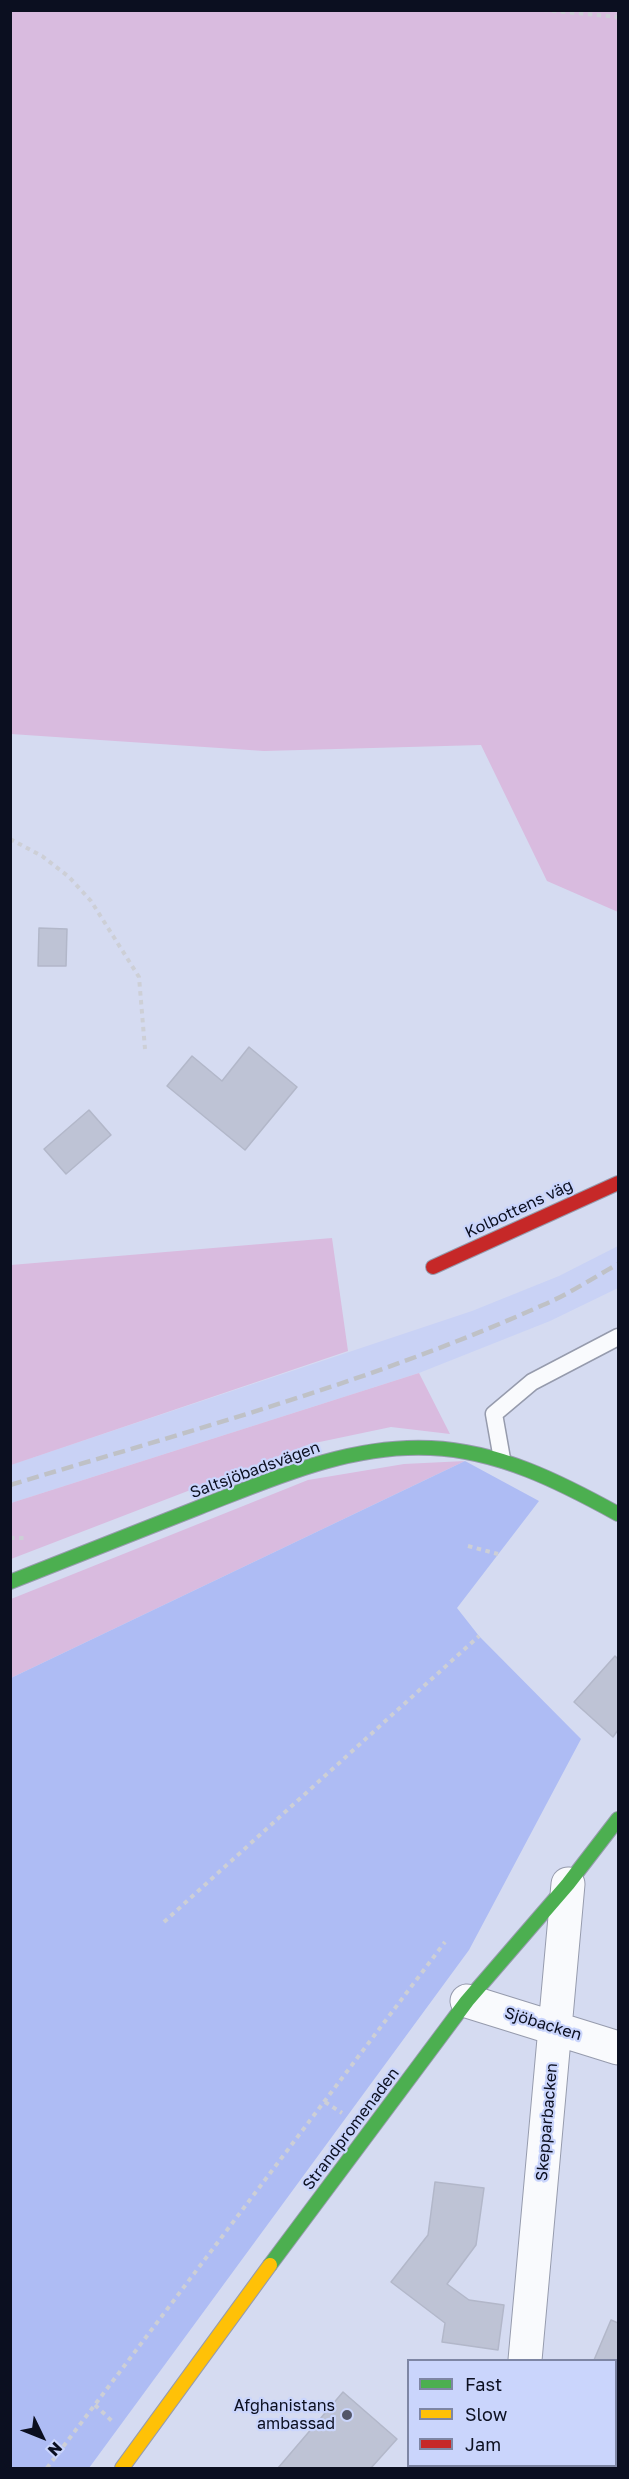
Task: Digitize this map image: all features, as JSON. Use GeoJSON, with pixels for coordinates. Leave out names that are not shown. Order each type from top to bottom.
{"type":"FeatureCollection","features":[{"type":"Feature","properties":{"kind":"street","name":"Kolbottens väg"},"geometry":{"type":"LineString","coordinates":[[433,1267],[618,1183]]}},
{"type":"Feature","properties":{"kind":"street","name":"Saltsjöbadsvägen"},"geometry":{"type":"LineString","coordinates":[[10,1582],[315,1463],[383,1449],[432,1448],[502,1460],[564,1483],[618,1514]]}},
{"type":"Feature","properties":{"kind":"street","name":"Strandpromenaden"},"geometry":{"type":"LineString","coordinates":[[122,2469],[163,2409],[467,2001],[568,1884],[618,1819]]}},
{"type":"Feature","properties":{"kind":"street","name":"Skepparbacken"},"geometry":{"type":"LineString","coordinates":[[525,2359],[568,1884]]}},
{"type":"Feature","properties":{"kind":"street","name":"Sjöbacken"},"geometry":{"type":"LineString","coordinates":[[467,2001],[618,2048]]}},
{"type":"Feature","properties":{"kind":"lane"},"geometry":{"type":"LineString","coordinates":[[502,1460],[494,1414],[532,1382],[618,1337]]}},
{"type":"Feature","properties":{"kind":"path"},"geometry":{"type":"LineString","coordinates":[[543,10],[618,18]]}},
{"type":"Feature","properties":{"kind":"path"},"geometry":{"type":"LineString","coordinates":[[10,839],[51,863],[91,901],[138,977],[145,1049]]}},
{"type":"Feature","properties":{"kind":"path"},"geometry":{"type":"LineString","coordinates":[[468,1545],[498,1554]]}},
{"type":"Feature","properties":{"kind":"path"},"geometry":{"type":"LineString","coordinates":[[164,1922],[479,1636]]}},
{"type":"Feature","properties":{"kind":"path"},"geometry":{"type":"LineString","coordinates":[[47,2469],[445,1942]]}},
{"type":"Feature","properties":{"kind":"path"},"geometry":{"type":"LineString","coordinates":[[325,2102],[347,2117]]}},
{"type":"Feature","properties":{"kind":"path"},"geometry":{"type":"LineString","coordinates":[[95,2405],[119,2427]]}},
{"type":"Feature","properties":{"kind":"shaded area"},"geometry":{"type":"Polygon","coordinates":[[[10,11],[618,11],[618,912],[547,881],[481,745],[264,751],[11,734],[10,11]]]}},
{"type":"Feature","properties":{"kind":"shaded area"},"geometry":{"type":"Polygon","coordinates":[[[332,1238],[348,1351],[11,1465],[11,1265],[332,1238]]]}},
{"type":"Feature","properties":{"kind":"shaded area"},"geometry":{"type":"Polygon","coordinates":[[[618,1246],[618,1288],[550,1321],[419,1373],[11,1503],[10,1465],[472,1311],[559,1276],[618,1246]]]}},
{"type":"Feature","properties":{"kind":"shaded area"},"geometry":{"type":"Polygon","coordinates":[[[419,1373],[450,1434],[391,1427],[310,1444],[11,1559],[11,1503],[419,1373]]]}},
{"type":"Feature","properties":{"kind":"shaded area"},"geometry":{"type":"Polygon","coordinates":[[[465,1461],[11,1678],[11,1599],[308,1480],[404,1464],[465,1461]]]}},
{"type":"Feature","properties":{"kind":"shaded area"},"geometry":{"type":"Polygon","coordinates":[[[465,1461],[539,1501],[457,1608],[479,1636],[581,1739],[469,1950],[89,2468],[11,2468],[11,1678],[465,1461]]]}},
{"type":"Feature","properties":{"kind":"building"},"geometry":{"type":"Polygon","coordinates":[[[39,928],[67,929],[66,966],[38,966],[39,928]]]}},
{"type":"Feature","properties":{"kind":"building"},"geometry":{"type":"Polygon","coordinates":[[[249,1047],[297,1087],[245,1150],[167,1086],[192,1056],[222,1081],[249,1047]]]}},
{"type":"Feature","properties":{"kind":"building"},"geometry":{"type":"Polygon","coordinates":[[[89,1110],[111,1135],[66,1174],[44,1149],[89,1110]]]}},
{"type":"Feature","properties":{"kind":"building"},"geometry":{"type":"Polygon","coordinates":[[[615,1656],[618,1659],[618,1730],[613,1737],[574,1702],[615,1656]]]}},
{"type":"Feature","properties":{"kind":"building"},"geometry":{"type":"Polygon","coordinates":[[[435,2182],[484,2188],[476,2245],[447,2284],[469,2300],[504,2305],[498,2350],[442,2342],[445,2323],[391,2282],[428,2235],[435,2182]]]}},
{"type":"Feature","properties":{"kind":"building"},"geometry":{"type":"Polygon","coordinates":[[[611,2320],[618,2323],[618,2380],[617,2359],[594,2359],[611,2320]]]}},
{"type":"Feature","properties":{"kind":"building","name":"Afghanistans ambassad"},"geometry":{"type":"Polygon","coordinates":[[[343,2392],[397,2439],[371,2468],[278,2468],[343,2392]]]}},
{"type":"Feature","properties":{"kind":"railway"},"geometry":{"type":"LineString","coordinates":[[10,1485],[280,1404],[413,1358],[553,1301],[618,1264]]}},
{"type":"Feature","properties":{"kind":"traffic: fast"},"geometry":{"type":"LineString","coordinates":[[10,1582],[284,1475],[313,1465],[371,1451],[431,1448],[481,1455],[528,1470],[618,1514]]}},
{"type":"Feature","properties":{"kind":"traffic: fast"},"geometry":{"type":"LineString","coordinates":[[270,2265],[467,2001],[568,1884],[618,1819]]}},
{"type":"Feature","properties":{"kind":"traffic: slow"},"geometry":{"type":"LineString","coordinates":[[122,2468],[270,2265]]}},
{"type":"Feature","properties":{"kind":"traffic: jam"},"geometry":{"type":"LineString","coordinates":[[433,1267],[618,1183]]}},
{"type":"Feature","properties":{"kind":"place","name":"Afghanistans ambassad"},"geometry":{"type":"Point","coordinates":[347,2415]}}]}
